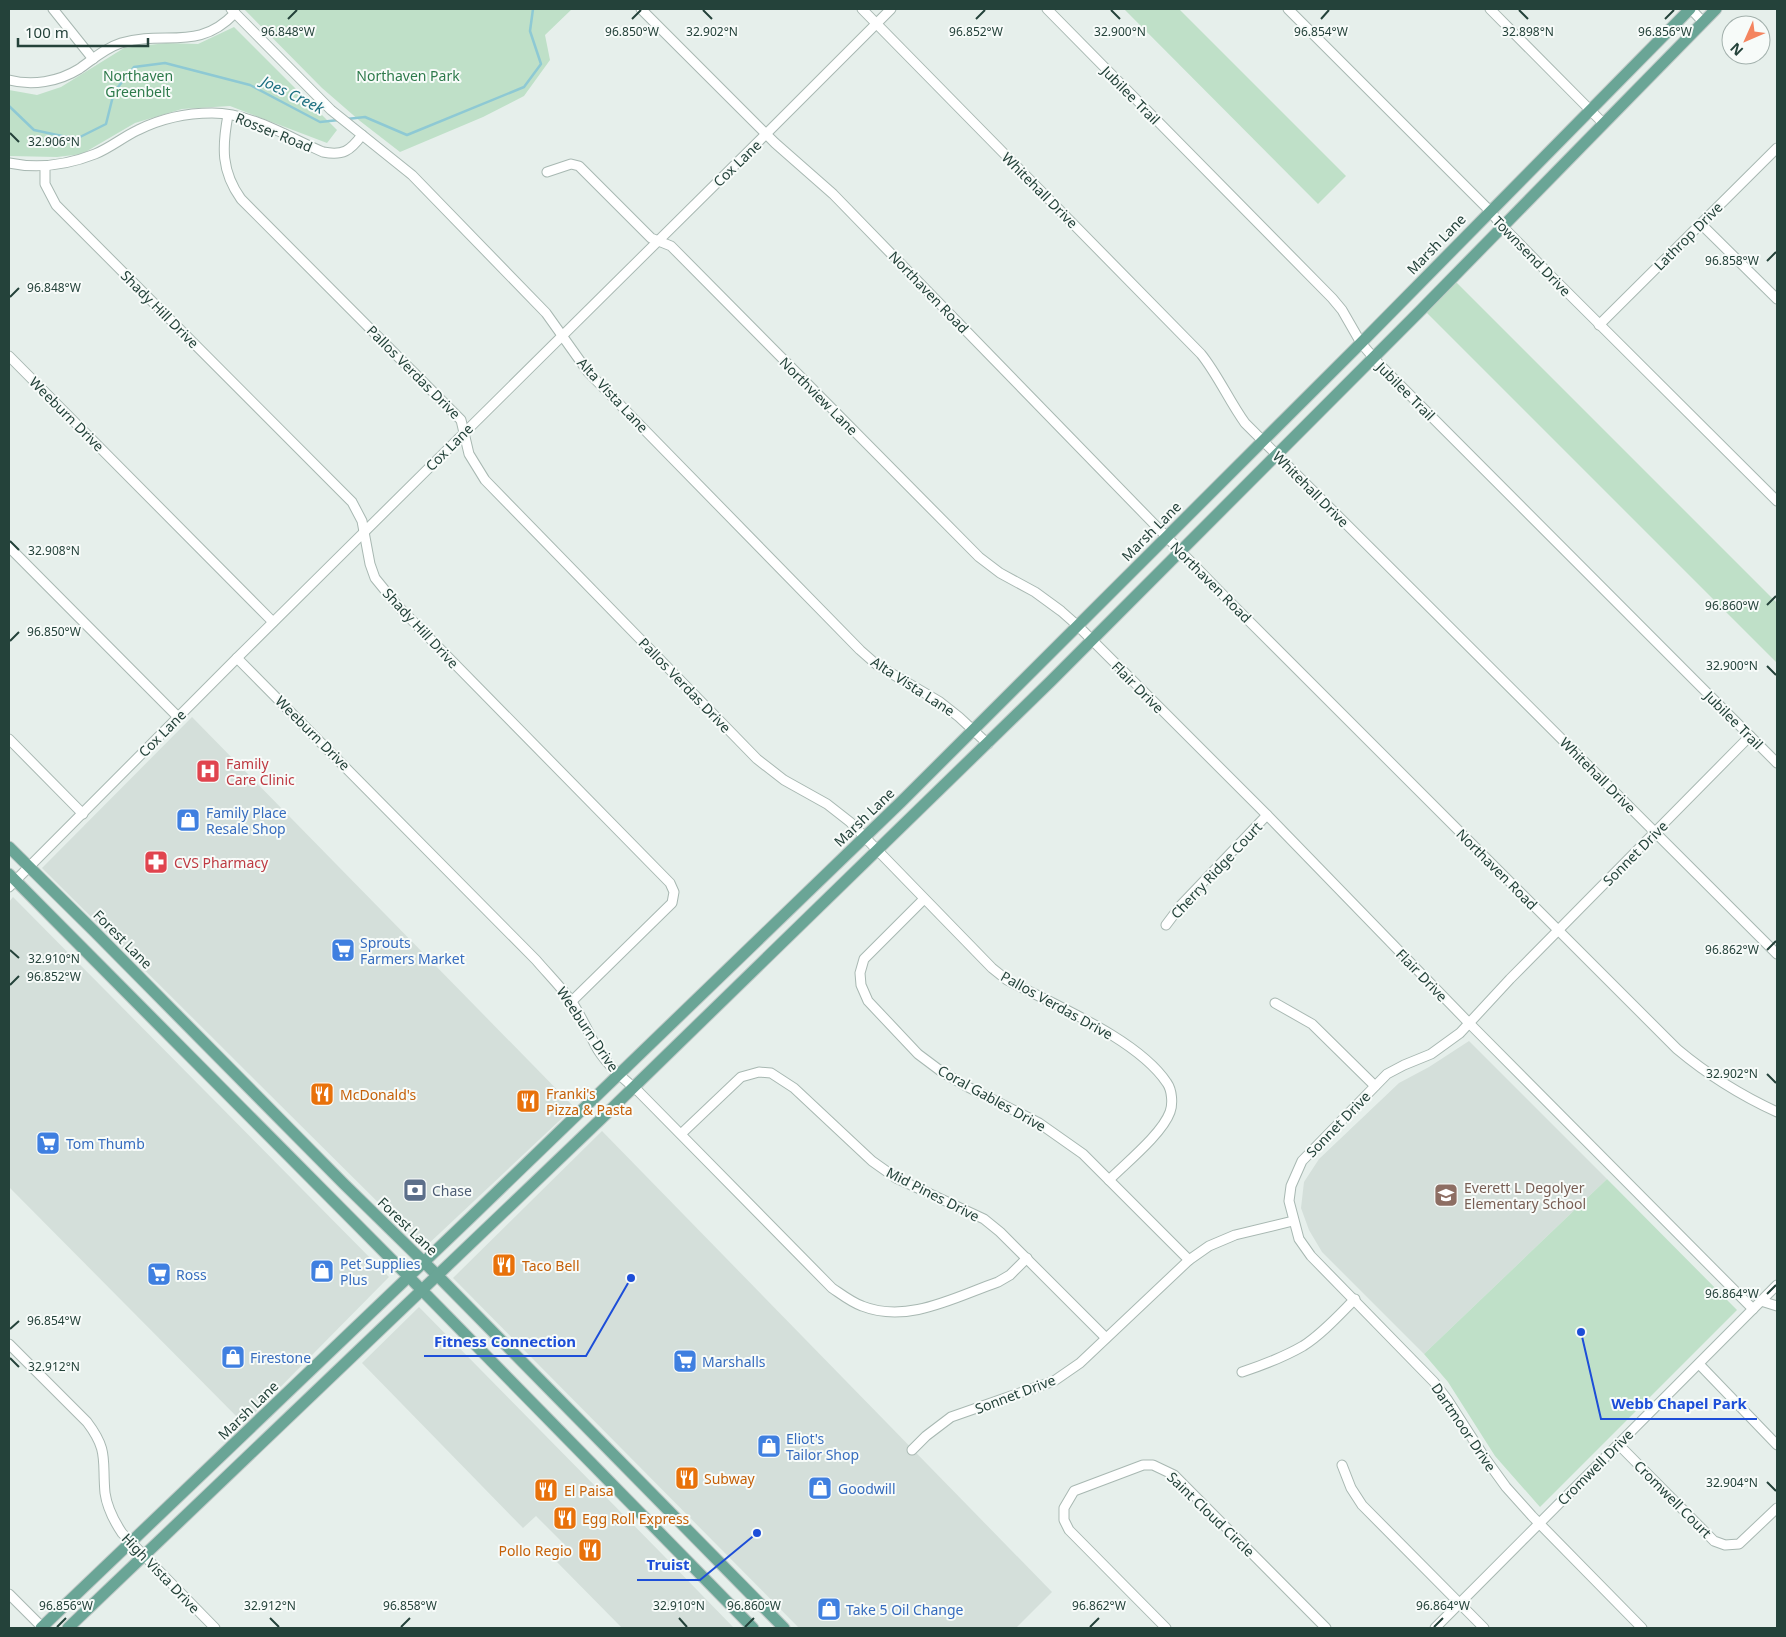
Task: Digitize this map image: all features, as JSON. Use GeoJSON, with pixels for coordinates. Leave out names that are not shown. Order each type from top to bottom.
{"type":"FeatureCollection","features":[{"type":"Feature","properties":{"kind":"main road","name":"Marsh Lane"},"geometry":{"type":"LineString","coordinates":[[42,1628],[619,1075],[974,731],[1361,343],[1690,9]]}},
{"type":"Feature","properties":{"kind":"main road"},"geometry":{"type":"LineString","coordinates":[[68,1628],[634,1087],[988,744],[1373,358],[1716,9]]}},
{"type":"Feature","properties":{"kind":"main road","name":"Forest Lane"},"geometry":{"type":"LineString","coordinates":[[9,847],[437,1275],[784,1628]]}},
{"type":"Feature","properties":{"kind":"main road"},"geometry":{"type":"LineString","coordinates":[[11,881],[133,999],[300,1167],[752,1628]]}},
{"type":"Feature","properties":{"kind":"main road"},"geometry":{"type":"LineString","coordinates":[[133,999],[147,985]]}},
{"type":"Feature","properties":{"kind":"main road"},"geometry":{"type":"LineString","coordinates":[[300,1167],[314,1153]]}},
{"type":"Feature","properties":{"kind":"main road"},"geometry":{"type":"LineString","coordinates":[[518,1172],[532,1184]]}},
{"type":"Feature","properties":{"kind":"main road"},"geometry":{"type":"LineString","coordinates":[[302,1378],[316,1392]]}},
{"type":"Feature","properties":{"kind":"main road"},"geometry":{"type":"LineString","coordinates":[[528,1398],[544,1383]]}},
{"type":"Feature","properties":{"kind":"main road"},"geometry":{"type":"LineString","coordinates":[[200,1477],[213,1490]]}},
{"type":"Feature","properties":{"kind":"main road"},"geometry":{"type":"LineString","coordinates":[[658,1532],[674,1516]]}},
{"type":"Feature","properties":{"kind":"main road"},"geometry":{"type":"LineString","coordinates":[[742,1618],[759,1602]]}},
{"type":"Feature","properties":{"kind":"street"},"geometry":{"type":"LineString","coordinates":[[53,9],[93,59]]}},
{"type":"Feature","properties":{"kind":"street","name":"Northaven Road"},"geometry":{"type":"LineString","coordinates":[[642,9],[766,135],[833,194],[1180,551],[1558,930],[1695,1064],[1733,1090],[1777,1112]]}},
{"type":"Feature","properties":{"kind":"street","name":"Whitehall Drive"},"geometry":{"type":"LineString","coordinates":[[862,9],[1201,354],[1245,422],[1777,954]]}},
{"type":"Feature","properties":{"kind":"street","name":"Cox Lane"},"geometry":{"type":"LineString","coordinates":[[11,881],[29,867],[83,814],[273,622],[891,9]]}},
{"type":"Feature","properties":{"kind":"street","name":"Jubilee Trail"},"geometry":{"type":"LineString","coordinates":[[1047,9],[1332,298],[1373,358],[1777,763]]}},
{"type":"Feature","properties":{"kind":"street","name":"Townsend Drive"},"geometry":{"type":"LineString","coordinates":[[1288,9],[1490,212],[1599,325],[1777,501]]}},
{"type":"Feature","properties":{"kind":"street"},"geometry":{"type":"LineString","coordinates":[[1490,9],[1602,123]]}},
{"type":"Feature","properties":{"kind":"street"},"geometry":{"type":"LineString","coordinates":[[1690,9],[1703,22]]}},
{"type":"Feature","properties":{"kind":"street"},"geometry":{"type":"LineString","coordinates":[[9,80],[32,83],[54,80],[77,70],[113,46],[136,39],[203,36],[218,29],[233,11]]}},
{"type":"Feature","properties":{"kind":"street","name":"Alta Vista Lane"},"geometry":{"type":"LineString","coordinates":[[233,11],[331,110],[412,175],[546,313],[588,372],[860,650],[877,665],[940,702],[988,744]]}},
{"type":"Feature","properties":{"kind":"street","name":"Rosser Road"},"geometry":{"type":"LineString","coordinates":[[9,163],[44,166],[67,163],[94,154],[138,130],[177,117],[213,113],[228,114],[256,122],[317,149],[334,154],[345,152],[354,146],[359,133]]}},
{"type":"Feature","properties":{"kind":"street","name":"Pallos Verdas Drive"},"geometry":{"type":"LineString","coordinates":[[228,114],[224,147],[226,168],[229,178],[241,199],[462,420],[469,454],[485,480],[757,759],[784,780],[827,804],[850,822],[992,968],[1007,980],[1114,1036],[1152,1065],[1168,1084],[1172,1101],[1170,1112],[1162,1127],[1109,1180]]}},
{"type":"Feature","properties":{"kind":"street","name":"Lathrop Drive"},"geometry":{"type":"LineString","coordinates":[[1599,325],[1777,148]]}},
{"type":"Feature","properties":{"kind":"street","name":"Northview Lane"},"geometry":{"type":"LineString","coordinates":[[547,172],[571,164],[579,166],[650,236],[670,246],[979,557],[1000,573],[1035,592],[1061,611],[1092,641]]}},
{"type":"Feature","properties":{"kind":"street","name":"Shady Hill Drive"},"geometry":{"type":"LineString","coordinates":[[44,166],[45,184],[56,205],[352,502],[362,521],[370,564],[375,578],[397,605],[670,883],[674,892],[672,903],[572,1001]]}},
{"type":"Feature","properties":{"kind":"street"},"geometry":{"type":"LineString","coordinates":[[1701,224],[1777,299]]}},
{"type":"Feature","properties":{"kind":"street","name":"Weeburn Drive"},"geometry":{"type":"LineString","coordinates":[[9,356],[273,622]]}},
{"type":"Feature","properties":{"kind":"street"},"geometry":{"type":"LineString","coordinates":[[9,547],[178,718]]}},
{"type":"Feature","properties":{"kind":"street","name":"Flair Drive"},"geometry":{"type":"LineString","coordinates":[[1092,641],[1267,815],[1469,1023],[1753,1309]]}},
{"type":"Feature","properties":{"kind":"street","name":"Weeburn Drive"},"geometry":{"type":"LineString","coordinates":[[238,658],[536,960],[572,1001],[598,1049],[619,1075],[634,1087],[832,1288],[861,1306],[876,1310],[906,1313],[998,1282],[1010,1275],[1027,1258]]}},
{"type":"Feature","properties":{"kind":"street","name":"Sonnet Drive"},"geometry":{"type":"LineString","coordinates":[[912,1450],[926,1436],[951,1417],[1054,1381],[1080,1363],[1188,1260],[1209,1246],[1235,1235],[1293,1221],[1289,1201],[1291,1186],[1302,1161],[1387,1074],[1431,1054],[1460,1033],[1558,930],[1750,736]]}},
{"type":"Feature","properties":{"kind":"street"},"geometry":{"type":"LineString","coordinates":[[9,739],[83,814]]}},
{"type":"Feature","properties":{"kind":"street","name":"Cherry Ridge Court"},"geometry":{"type":"LineString","coordinates":[[1166,926],[1181,905],[1267,815]]}},
{"type":"Feature","properties":{"kind":"street","name":"Coral Gables Drive"},"geometry":{"type":"LineString","coordinates":[[924,899],[864,959],[860,973],[861,985],[868,1001],[918,1054],[942,1072],[1038,1122],[1083,1154],[1188,1260]]}},
{"type":"Feature","properties":{"kind":"street"},"geometry":{"type":"LineString","coordinates":[[1275,1003],[1312,1024],[1375,1086]]}},
{"type":"Feature","properties":{"kind":"street","name":"Mid Pines Drive"},"geometry":{"type":"LineString","coordinates":[[681,1134],[741,1077],[759,1072],[772,1073],[794,1088],[872,1161],[896,1178],[984,1219],[1027,1258],[1106,1338]]}},
{"type":"Feature","properties":{"kind":"street","name":"Dartmoor Drive"},"geometry":{"type":"LineString","coordinates":[[1293,1221],[1299,1239],[1311,1256],[1434,1382],[1506,1487],[1642,1628]]}},
{"type":"Feature","properties":{"kind":"street","name":"Cromwell Drive"},"geometry":{"type":"LineString","coordinates":[[1435,1628],[1777,1285]]}},
{"type":"Feature","properties":{"kind":"street"},"geometry":{"type":"LineString","coordinates":[[1242,1372],[1261,1366],[1303,1346],[1326,1328],[1355,1300]]}},
{"type":"Feature","properties":{"kind":"street"},"geometry":{"type":"LineString","coordinates":[[1761,1301],[1777,1306]]}},
{"type":"Feature","properties":{"kind":"street","name":"High Vista Drive"},"geometry":{"type":"LineString","coordinates":[[9,1344],[87,1422],[96,1434],[105,1462],[105,1492],[114,1521],[130,1543],[215,1628]]}},
{"type":"Feature","properties":{"kind":"street"},"geometry":{"type":"LineString","coordinates":[[1699,1364],[1777,1445]]}},
{"type":"Feature","properties":{"kind":"street","name":"Cromwell Court"},"geometry":{"type":"LineString","coordinates":[[1618,1444],[1714,1541],[1725,1545],[1739,1544],[1777,1508]]}},
{"type":"Feature","properties":{"kind":"street","name":"Saint Cloud Circle"},"geometry":{"type":"LineString","coordinates":[[1166,1628],[1069,1530],[1064,1520],[1064,1508],[1074,1491],[1143,1465],[1153,1465],[1174,1475],[1326,1628]]}},
{"type":"Feature","properties":{"kind":"street"},"geometry":{"type":"LineString","coordinates":[[1342,1466],[1351,1488],[1362,1505],[1484,1628]]}},
{"type":"Feature","properties":{"kind":"street"},"geometry":{"type":"LineString","coordinates":[[9,1594],[42,1628]]}},
{"type":"Feature","properties":{"kind":"shaded area"},"geometry":{"type":"Polygon","coordinates":[[[192,717],[574,1107],[424,1248],[42,868],[192,717]]]}},
{"type":"Feature","properties":{"kind":"shaded area"},"geometry":{"type":"Polygon","coordinates":[[[13,897],[389,1277],[244,1424],[9,1187],[9,902],[13,897]]]}},
{"type":"Feature","properties":{"kind":"shaded area","name":"Everett L Degolyer Elementary School"},"geometry":{"type":"Polygon","coordinates":[[[1469,1041],[1607,1179],[1424,1354],[1322,1252],[1309,1230],[1301,1208],[1304,1182],[1319,1159],[1399,1083],[1429,1067],[1469,1041]]]}},
{"type":"Feature","properties":{"kind":"shaded area"},"geometry":{"type":"Polygon","coordinates":[[[602,1131],[1052,1592],[1016,1628],[799,1628],[453,1278],[602,1131]]]}},
{"type":"Feature","properties":{"kind":"shaded area"},"geometry":{"type":"Polygon","coordinates":[[[419,1307],[734,1628],[622,1628],[554,1559],[567,1547],[536,1516],[523,1528],[362,1363],[419,1307]]]}},
{"type":"Feature","properties":{"kind":"green space","name":"Northaven Park"},"geometry":{"type":"Polygon","coordinates":[[[244,9],[572,9],[545,35],[550,60],[524,96],[483,117],[400,152],[322,88],[244,9]]]}},
{"type":"Feature","properties":{"kind":"green space"},"geometry":{"type":"Polygon","coordinates":[[[1124,9],[1179,9],[1346,176],[1318,204],[1124,9]]]}},
{"type":"Feature","properties":{"kind":"green space","name":"Northaven Greenbelt"},"geometry":{"type":"Polygon","coordinates":[[[234,27],[337,130],[327,143],[230,106],[182,109],[135,123],[82,154],[57,157],[9,156],[9,90],[37,95],[61,87],[124,48],[166,43],[198,44],[234,27]]]}},
{"type":"Feature","properties":{"kind":"green space"},"geometry":{"type":"Polygon","coordinates":[[[1456,282],[1777,603],[1777,663],[1426,312],[1456,282]]]}},
{"type":"Feature","properties":{"kind":"green space"},"geometry":{"type":"Polygon","coordinates":[[[1607,1179],[1737,1310],[1540,1507],[1495,1456],[1448,1382],[1424,1354],[1607,1179]]]}},
{"type":"Feature","properties":{"kind":"waterway","name":"Joes Creek"},"geometry":{"type":"LineString","coordinates":[[347,119],[365,117],[407,135],[524,87],[541,64],[530,31],[533,9]]}},
{"type":"Feature","properties":{"kind":"waterway","name":"Joes Creek"},"geometry":{"type":"LineString","coordinates":[[9,106],[34,130],[76,139],[106,124],[114,92],[134,67],[165,63],[250,85],[320,122],[339,120]]}},
{"type":"Feature","properties":{"kind":"place","name":"Family Care Clinic"},"geometry":{"type":"Point","coordinates":[208,771]}},
{"type":"Feature","properties":{"kind":"place","name":"Family Place Resale Shop"},"geometry":{"type":"Point","coordinates":[188,820]}},
{"type":"Feature","properties":{"kind":"place","name":"CVS Pharmacy"},"geometry":{"type":"Point","coordinates":[156,862]}},
{"type":"Feature","properties":{"kind":"place","name":"Sprouts Farmers Market"},"geometry":{"type":"Point","coordinates":[343,950]}},
{"type":"Feature","properties":{"kind":"place","name":"McDonald's"},"geometry":{"type":"Point","coordinates":[322,1094]}},
{"type":"Feature","properties":{"kind":"place","name":"Franki's Pizza & Pasta"},"geometry":{"type":"Point","coordinates":[528,1101]}},
{"type":"Feature","properties":{"kind":"place","name":"Tom Thumb"},"geometry":{"type":"Point","coordinates":[48,1143]}},
{"type":"Feature","properties":{"kind":"place","name":"Chase"},"geometry":{"type":"Point","coordinates":[415,1190]}},
{"type":"Feature","properties":{"kind":"place","name":"Everett L Degolyer Elementary School"},"geometry":{"type":"Point","coordinates":[1446,1195]}},
{"type":"Feature","properties":{"kind":"place","name":"Taco Bell"},"geometry":{"type":"Point","coordinates":[504,1265]}},
{"type":"Feature","properties":{"kind":"place","name":"Pet Supplies Plus"},"geometry":{"type":"Point","coordinates":[322,1271]}},
{"type":"Feature","properties":{"kind":"place","name":"Ross"},"geometry":{"type":"Point","coordinates":[159,1274]}},
{"type":"Feature","properties":{"kind":"place","name":"Fitness Connection"},"geometry":{"type":"Point","coordinates":[631,1278]}},
{"type":"Feature","properties":{"kind":"place","name":"Webb Chapel Park"},"geometry":{"type":"Point","coordinates":[1581,1332]}},
{"type":"Feature","properties":{"kind":"place","name":"Firestone"},"geometry":{"type":"Point","coordinates":[233,1357]}},
{"type":"Feature","properties":{"kind":"place","name":"Marshalls"},"geometry":{"type":"Point","coordinates":[685,1361]}},
{"type":"Feature","properties":{"kind":"place","name":"Eliot's Tailor Shop"},"geometry":{"type":"Point","coordinates":[769,1446]}},
{"type":"Feature","properties":{"kind":"place","name":"Subway"},"geometry":{"type":"Point","coordinates":[687,1478]}},
{"type":"Feature","properties":{"kind":"place","name":"Goodwill"},"geometry":{"type":"Point","coordinates":[820,1488]}},
{"type":"Feature","properties":{"kind":"place","name":"El Paisa"},"geometry":{"type":"Point","coordinates":[546,1490]}},
{"type":"Feature","properties":{"kind":"place","name":"Egg Roll Express"},"geometry":{"type":"Point","coordinates":[565,1518]}},
{"type":"Feature","properties":{"kind":"place","name":"Truist"},"geometry":{"type":"Point","coordinates":[757,1533]}},
{"type":"Feature","properties":{"kind":"place","name":"Pollo Regio"},"geometry":{"type":"Point","coordinates":[590,1550]}},
{"type":"Feature","properties":{"kind":"place","name":"Take 5 Oil Change"},"geometry":{"type":"Point","coordinates":[829,1609]}}]}
